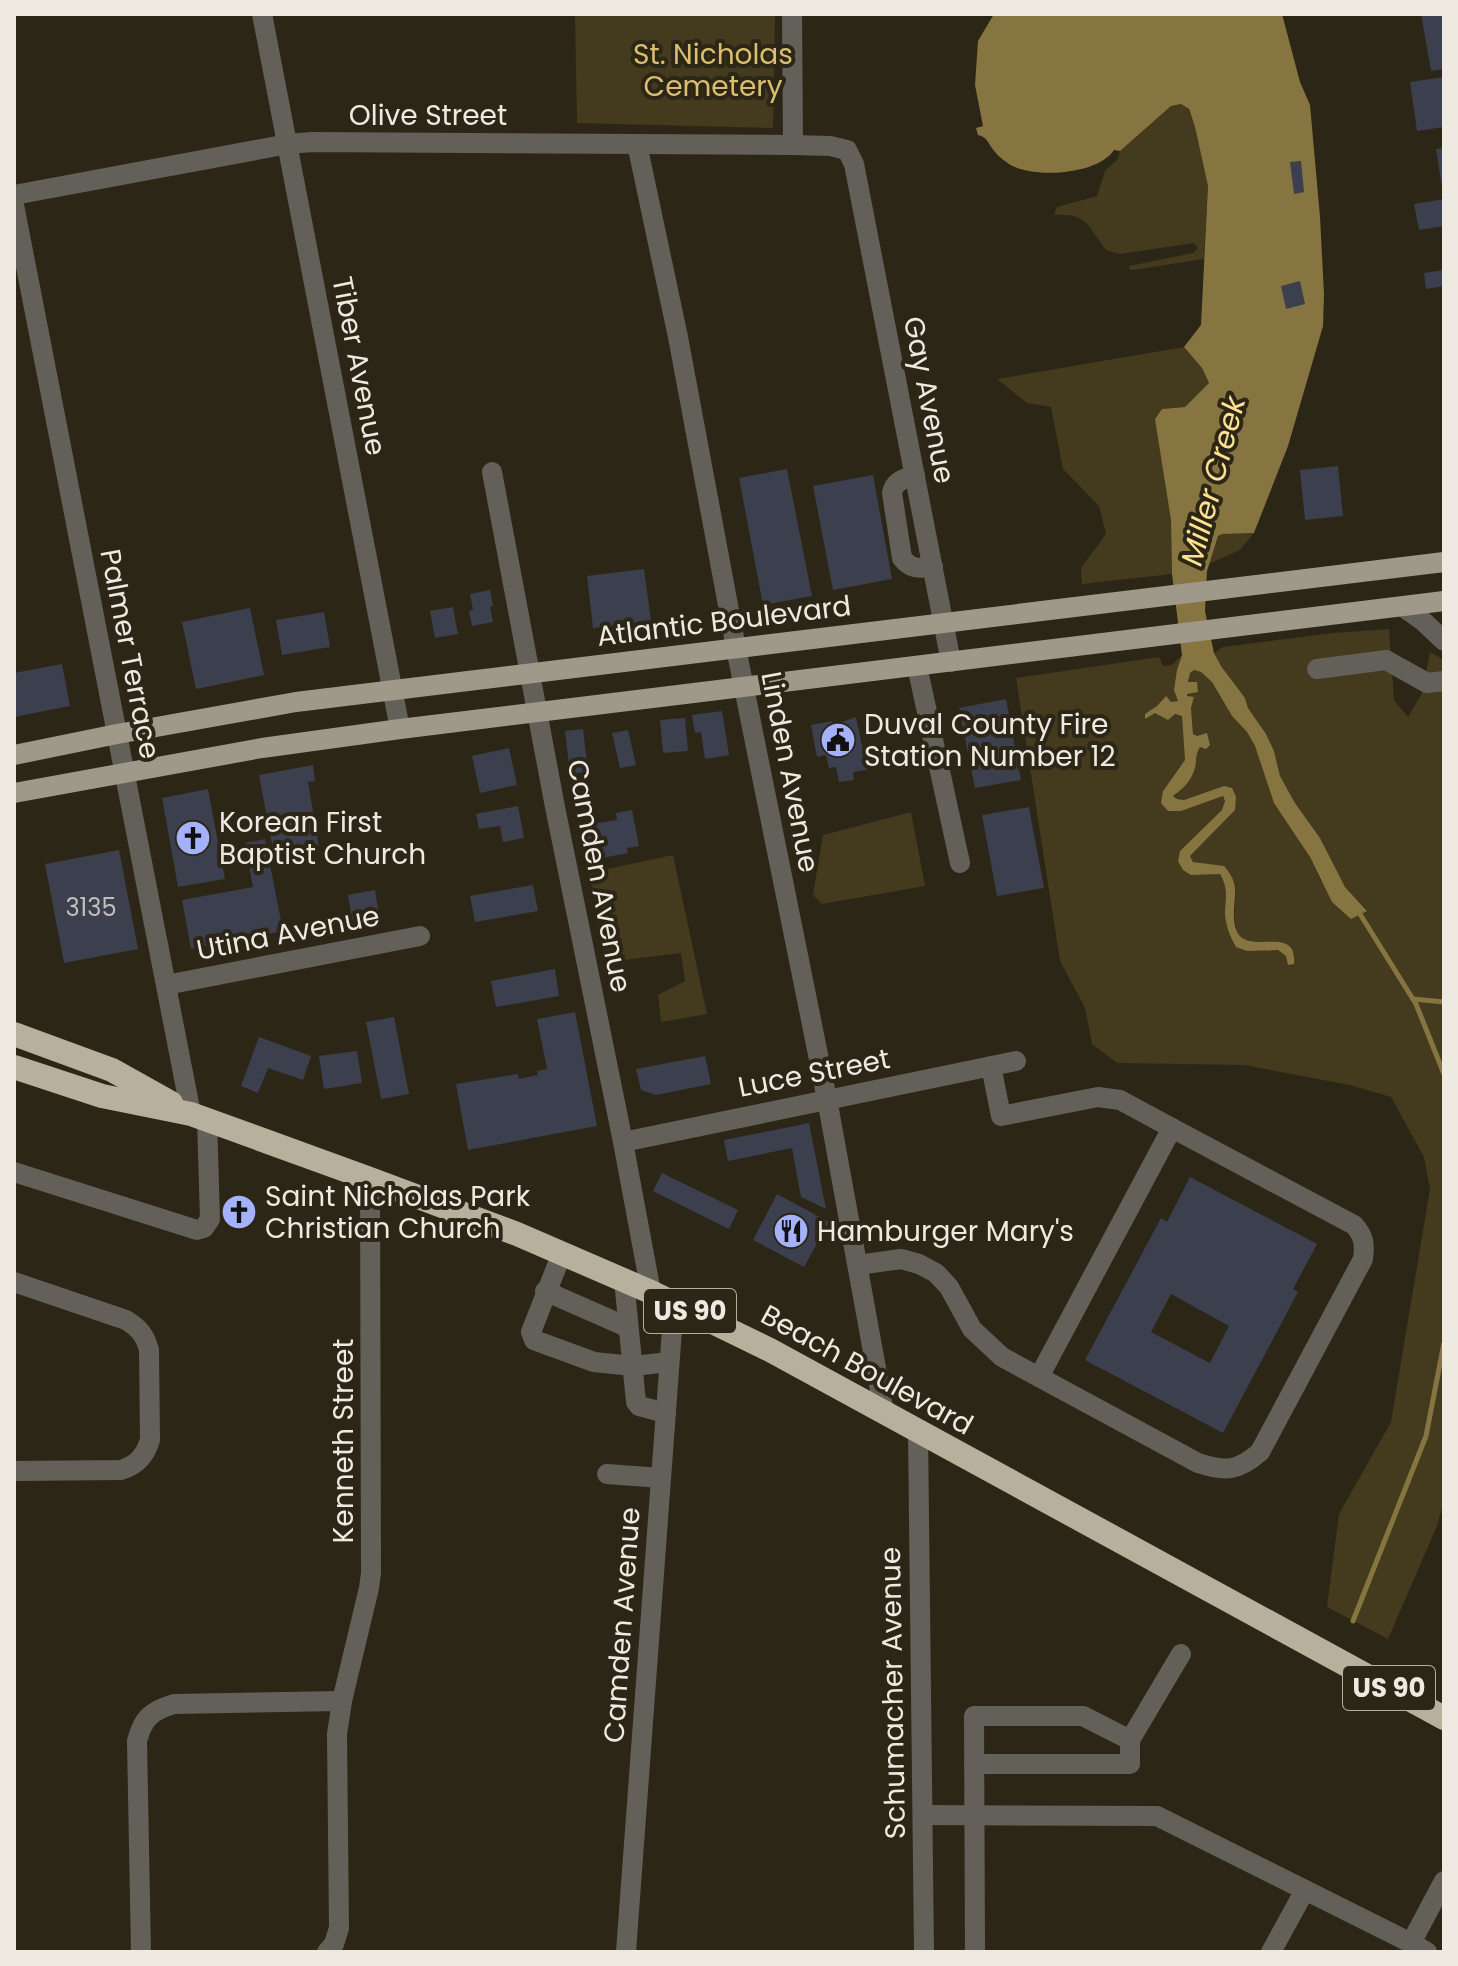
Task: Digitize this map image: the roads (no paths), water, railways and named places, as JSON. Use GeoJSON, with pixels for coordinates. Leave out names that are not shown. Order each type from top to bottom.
{"type":"FeatureCollection","features":[{"type":"Feature","properties":{"kind":"highway","name":"Beach Boulevard"},"geometry":{"type":"LineString","coordinates":[[14,1034],[112,1070],[199,1117]]}},
{"type":"Feature","properties":{"kind":"highway","name":"Beach Boulevard"},"geometry":{"type":"LineString","coordinates":[[14,1067],[102,1096],[199,1117],[562,1253],[651,1292],[770,1350],[1444,1718]]}},
{"type":"Feature","properties":{"kind":"main road","name":"Atlantic Boulevard"},"geometry":{"type":"LineString","coordinates":[[14,755],[282,705],[393,690],[1444,562]]}},
{"type":"Feature","properties":{"kind":"main road"},"geometry":{"type":"LineString","coordinates":[[14,793],[262,748],[400,729],[1444,601]]}},
{"type":"Feature","properties":{"kind":"street","name":"Tiber Avenue"},"geometry":{"type":"LineString","coordinates":[[262,14],[400,729]]}},
{"type":"Feature","properties":{"kind":"street"},"geometry":{"type":"LineString","coordinates":[[792,14],[793,145]]}},
{"type":"Feature","properties":{"kind":"street","name":"Olive Street"},"geometry":{"type":"LineString","coordinates":[[14,195],[288,144],[793,145],[830,146],[847,150]]}},
{"type":"Feature","properties":{"kind":"street","name":"Linden Avenue"},"geometry":{"type":"LineString","coordinates":[[637,144],[678,337],[736,648],[827,1099],[884,1412]]}},
{"type":"Feature","properties":{"kind":"street","name":"Gay Avenue"},"geometry":{"type":"LineString","coordinates":[[847,150],[854,164],[951,662]]}},
{"type":"Feature","properties":{"kind":"street","name":"Palmer Terrace"},"geometry":{"type":"LineString","coordinates":[[14,205],[166,985],[199,1117],[210,1219],[204,1228],[197,1230],[14,1172]]}},
{"type":"Feature","properties":{"kind":"street","name":"Camden Avenue"},"geometry":{"type":"LineString","coordinates":[[492,472],[651,1292]]}},
{"type":"Feature","properties":{"kind":"street"},"geometry":{"type":"LineString","coordinates":[[915,475],[893,486],[902,558],[908,565],[917,568],[933,567]]}},
{"type":"Feature","properties":{"kind":"street"},"geometry":{"type":"LineString","coordinates":[[1402,606],[1444,641]]}},
{"type":"Feature","properties":{"kind":"street"},"geometry":{"type":"LineString","coordinates":[[1317,669],[1386,660],[1427,683],[1444,681]]}},
{"type":"Feature","properties":{"kind":"street"},"geometry":{"type":"LineString","coordinates":[[917,666],[960,863]]}},
{"type":"Feature","properties":{"kind":"street","name":"Utina Avenue"},"geometry":{"type":"LineString","coordinates":[[166,985],[420,936]]}},
{"type":"Feature","properties":{"kind":"street","name":"Luce Street"},"geometry":{"type":"LineString","coordinates":[[623,1142],[1016,1061]]}},
{"type":"Feature","properties":{"kind":"street"},"geometry":{"type":"LineString","coordinates":[[858,1265],[901,1259],[936,1273],[949,1287],[972,1329],[1002,1357],[1198,1463],[1232,1469],[1260,1452],[1363,1259],[1365,1246],[1361,1233],[1354,1225],[1120,1100],[1098,1097],[1001,1116],[991,1066]]}},
{"type":"Feature","properties":{"kind":"street"},"geometry":{"type":"LineString","coordinates":[[1039,1377],[1172,1128]]}},
{"type":"Feature","properties":{"kind":"street","name":"Kenneth Street"},"geometry":{"type":"LineString","coordinates":[[331,1948],[339,1928],[337,1734],[371,1573],[370,1179]]}},
{"type":"Feature","properties":{"kind":"street"},"geometry":{"type":"LineString","coordinates":[[562,1253],[531,1332],[534,1340],[594,1362],[633,1366],[669,1362]]}},
{"type":"Feature","properties":{"kind":"street"},"geometry":{"type":"LineString","coordinates":[[624,1280],[636,1402],[639,1406],[666,1413]]}},
{"type":"Feature","properties":{"kind":"street"},"geometry":{"type":"LineString","coordinates":[[14,1282],[126,1320],[138,1327],[146,1338],[149,1350],[150,1440],[139,1461],[121,1470],[14,1471]]}},
{"type":"Feature","properties":{"kind":"street"},"geometry":{"type":"LineString","coordinates":[[545,1291],[627,1327]]}},
{"type":"Feature","properties":{"kind":"street","name":"Camden Avenue"},"geometry":{"type":"LineString","coordinates":[[626,1952],[674,1303]]}},
{"type":"Feature","properties":{"kind":"street","name":"Schumacher Avenue"},"geometry":{"type":"LineString","coordinates":[[918,1432],[924,1952]]}},
{"type":"Feature","properties":{"kind":"street"},"geometry":{"type":"LineString","coordinates":[[607,1474],[661,1478]]}},
{"type":"Feature","properties":{"kind":"street"},"geometry":{"type":"LineString","coordinates":[[974,1764],[1130,1764],[1130,1740],[1181,1654]]}},
{"type":"Feature","properties":{"kind":"street"},"geometry":{"type":"LineString","coordinates":[[141,1952],[137,1741],[140,1728],[148,1716],[174,1704],[342,1701]]}},
{"type":"Feature","properties":{"kind":"street"},"geometry":{"type":"LineString","coordinates":[[975,1952],[974,1716],[1083,1716],[1130,1740]]}},
{"type":"Feature","properties":{"kind":"street"},"geometry":{"type":"LineString","coordinates":[[923,1815],[1157,1816],[1419,1948],[1444,1881]]}},
{"type":"Feature","properties":{"kind":"street"},"geometry":{"type":"LineString","coordinates":[[1271,1952],[1305,1890]]}},
{"type":"Feature","properties":{"kind":"water"},"geometry":{"type":"Polygon","coordinates":[[[994,14],[1282,14],[1300,82],[1310,105],[1320,217],[1323,326],[1288,446],[1254,533],[1218,536],[1207,571],[1205,611],[1214,653],[1266,734],[1280,776],[1320,838],[1345,887],[1367,911],[1351,919],[1332,902],[1310,857],[1274,803],[1255,746],[1247,732],[1232,716],[1212,682],[1194,670],[1188,682],[1197,682],[1198,692],[1187,694],[1194,697],[1191,708],[1193,734],[1207,733],[1210,745],[1206,749],[1200,747],[1191,777],[1173,796],[1184,800],[1224,786],[1232,788],[1236,797],[1235,810],[1190,856],[1193,862],[1224,866],[1230,874],[1235,888],[1235,926],[1241,937],[1248,941],[1289,946],[1294,964],[1288,965],[1286,956],[1278,950],[1247,951],[1236,947],[1226,923],[1226,889],[1220,874],[1191,875],[1183,870],[1178,861],[1180,851],[1222,810],[1225,801],[1223,796],[1181,811],[1168,811],[1161,803],[1163,791],[1185,760],[1182,716],[1175,714],[1168,720],[1155,713],[1145,719],[1145,714],[1166,696],[1171,702],[1178,701],[1174,690],[1182,655],[1172,574],[1171,520],[1155,419],[1162,409],[1185,407],[1209,383],[1202,368],[1184,347],[1201,325],[1208,186],[1195,127],[1189,109],[1181,104],[1171,106],[1120,151],[1114,150],[1094,165],[1049,173],[1033,172],[1009,164],[996,154],[986,139],[978,135],[976,128],[983,126],[975,85],[978,41],[994,14]]]}},
{"type":"Feature","properties":{"kind":"waterway","name":"Miller Creek"},"geometry":{"type":"LineString","coordinates":[[1360,914],[1416,1004],[1444,1074]]}},
{"type":"Feature","properties":{"kind":"waterway"},"geometry":{"type":"LineString","coordinates":[[1413,999],[1444,1002]]}},
{"type":"Feature","properties":{"kind":"waterway","name":"Miller Creek"},"geometry":{"type":"LineString","coordinates":[[1353,1621],[1426,1436],[1444,1343]]}},
{"type":"Feature","properties":{"kind":"place","name":"Duval County Fire Station Number 12"},"geometry":{"type":"Point","coordinates":[838,740]}},
{"type":"Feature","properties":{"kind":"place","name":"Korean First Baptist Church"},"geometry":{"type":"Point","coordinates":[193,838]}},
{"type":"Feature","properties":{"kind":"place","name":"Saint Nicholas Park Christian Church"},"geometry":{"type":"Point","coordinates":[239,1212]}},
{"type":"Feature","properties":{"kind":"place","name":"Hamburger Mary's"},"geometry":{"type":"Point","coordinates":[791,1231]}},
{"type":"Feature","properties":{"kind":"park label","name":"St. Nicholas Cemetery"},"geometry":{"type":"Point","coordinates":[713,70]}}]}
